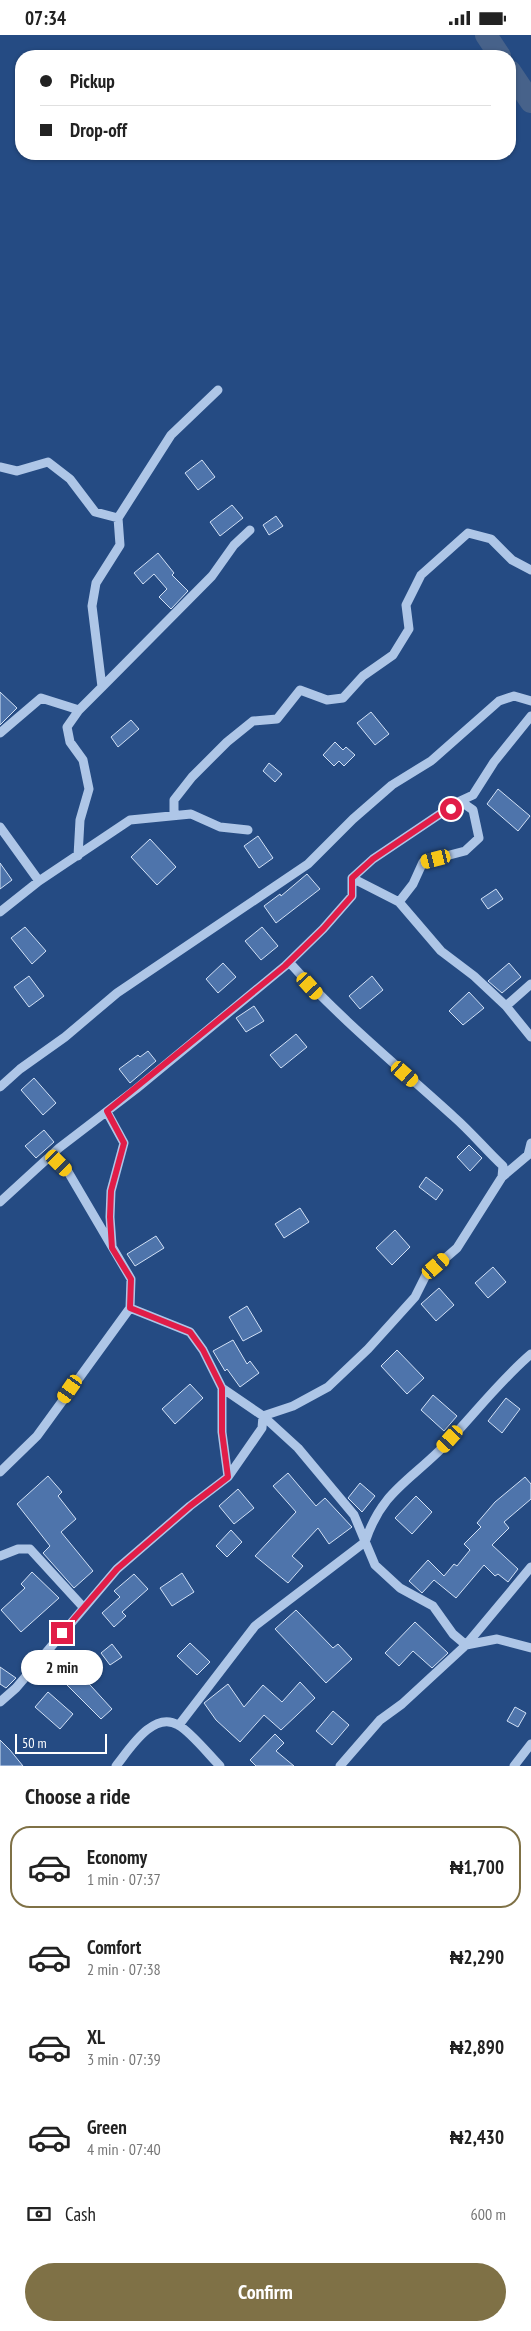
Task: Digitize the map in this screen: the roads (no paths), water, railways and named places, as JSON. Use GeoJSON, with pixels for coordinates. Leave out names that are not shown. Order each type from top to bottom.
{"type":"FeatureCollection","features":[{"type":"Feature","properties":{"kind":"street"},"geometry":{"type":"LineString","coordinates":[[102,687],[92,606],[96,583],[120,545],[118,518],[171,435],[218,390]]}},
{"type":"Feature","properties":{"kind":"street"},"geometry":{"type":"LineString","coordinates":[[0,467],[17,471],[48,462],[70,479],[94,512],[118,518]]}},
{"type":"Feature","properties":{"kind":"street"},"geometry":{"type":"LineString","coordinates":[[78,856],[80,820],[89,789],[83,760],[70,741],[67,727],[79,710],[212,576],[234,545],[250,530]]}},
{"type":"Feature","properties":{"kind":"street"},"geometry":{"type":"LineString","coordinates":[[174,814],[174,800],[192,777],[227,742],[253,721],[277,719],[300,691],[327,700],[342,698],[363,676],[393,655],[409,629],[406,605],[420,575],[468,533],[491,539],[512,560],[531,570]]}},
{"type":"Feature","properties":{"kind":"street"},"geometry":{"type":"LineString","coordinates":[[0,1087],[20,1069],[65,1037],[117,993],[308,864],[352,819],[392,785],[431,761],[499,701],[514,696],[531,701]]}},
{"type":"Feature","properties":{"kind":"street"},"geometry":{"type":"LineString","coordinates":[[0,733],[41,698],[79,710]]}},
{"type":"Feature","properties":{"kind":"street"},"geometry":{"type":"LineString","coordinates":[[0,1202],[51,1155],[289,962],[323,929],[352,896],[352,878],[373,859],[440,814],[451,809],[460,801],[473,795],[494,762],[531,716]]}},
{"type":"Feature","properties":{"kind":"street"},"geometry":{"type":"LineString","coordinates":[[399,902],[413,884],[422,862],[465,851],[480,838],[473,810],[460,801]]}},
{"type":"Feature","properties":{"kind":"street"},"geometry":{"type":"LineString","coordinates":[[0,912],[39,881],[130,820],[174,814],[192,814],[220,827],[248,830]]}},
{"type":"Feature","properties":{"kind":"street"},"geometry":{"type":"LineString","coordinates":[[0,827],[39,881]]}},
{"type":"Feature","properties":{"kind":"street"},"geometry":{"type":"LineString","coordinates":[[352,878],[399,902],[441,951],[474,976],[506,1006],[531,1037]]}},
{"type":"Feature","properties":{"kind":"street"},"geometry":{"type":"LineString","coordinates":[[289,962],[340,1015],[455,1117],[502,1166],[502,1177]]}},
{"type":"Feature","properties":{"kind":"street"},"geometry":{"type":"LineString","coordinates":[[506,1006],[531,984]]}},
{"type":"Feature","properties":{"kind":"street"},"geometry":{"type":"LineString","coordinates":[[107,1111],[124,1143],[111,1191],[112,1248]]}},
{"type":"Feature","properties":{"kind":"street"},"geometry":{"type":"LineString","coordinates":[[263,1416],[294,1406],[328,1387],[368,1349],[415,1297],[426,1275],[457,1248],[502,1177],[528,1155],[531,1143]]}},
{"type":"Feature","properties":{"kind":"street"},"geometry":{"type":"LineString","coordinates":[[0,1472],[37,1436],[130,1308],[131,1279],[66,1170],[51,1155]]}},
{"type":"Feature","properties":{"kind":"street"},"geometry":{"type":"LineString","coordinates":[[130,1308],[190,1332],[203,1350],[222,1388],[222,1432],[228,1477]]}},
{"type":"Feature","properties":{"kind":"street"},"geometry":{"type":"LineString","coordinates":[[179,1725],[255,1626],[365,1542],[372,1521],[392,1492],[439,1451],[482,1403],[531,1354]]}},
{"type":"Feature","properties":{"kind":"street"},"geometry":{"type":"LineString","coordinates":[[222,1388],[263,1416],[298,1448],[354,1515],[375,1565],[400,1588],[432,1605],[453,1635],[466,1645],[497,1639],[531,1648]]}},
{"type":"Feature","properties":{"kind":"street"},"geometry":{"type":"LineString","coordinates":[[0,1701],[16,1688],[117,1569],[190,1506],[228,1477],[262,1428],[263,1416]]}},
{"type":"Feature","properties":{"kind":"street"},"geometry":{"type":"LineString","coordinates":[[0,1556],[18,1549],[30,1549],[84,1608]]}},
{"type":"Feature","properties":{"kind":"street"},"geometry":{"type":"LineString","coordinates":[[340,1766],[380,1720],[402,1704],[466,1645],[531,1567]]}},
{"type":"Feature","properties":{"kind":"street"},"geometry":{"type":"LineString","coordinates":[[116,1766],[144,1732],[158,1723],[169,1721],[179,1725],[220,1766]]}},
{"type":"Feature","properties":{"kind":"street"},"geometry":{"type":"LineString","coordinates":[[514,1766],[531,1744]]}},
{"type":"Feature","properties":{"kind":"waterway"},"geometry":{"type":"LineString","coordinates":[[486,35],[496,50]]}},
{"type":"Feature","properties":{"kind":"waterway"},"geometry":{"type":"LineString","coordinates":[[516,80],[531,102]]}}]}
